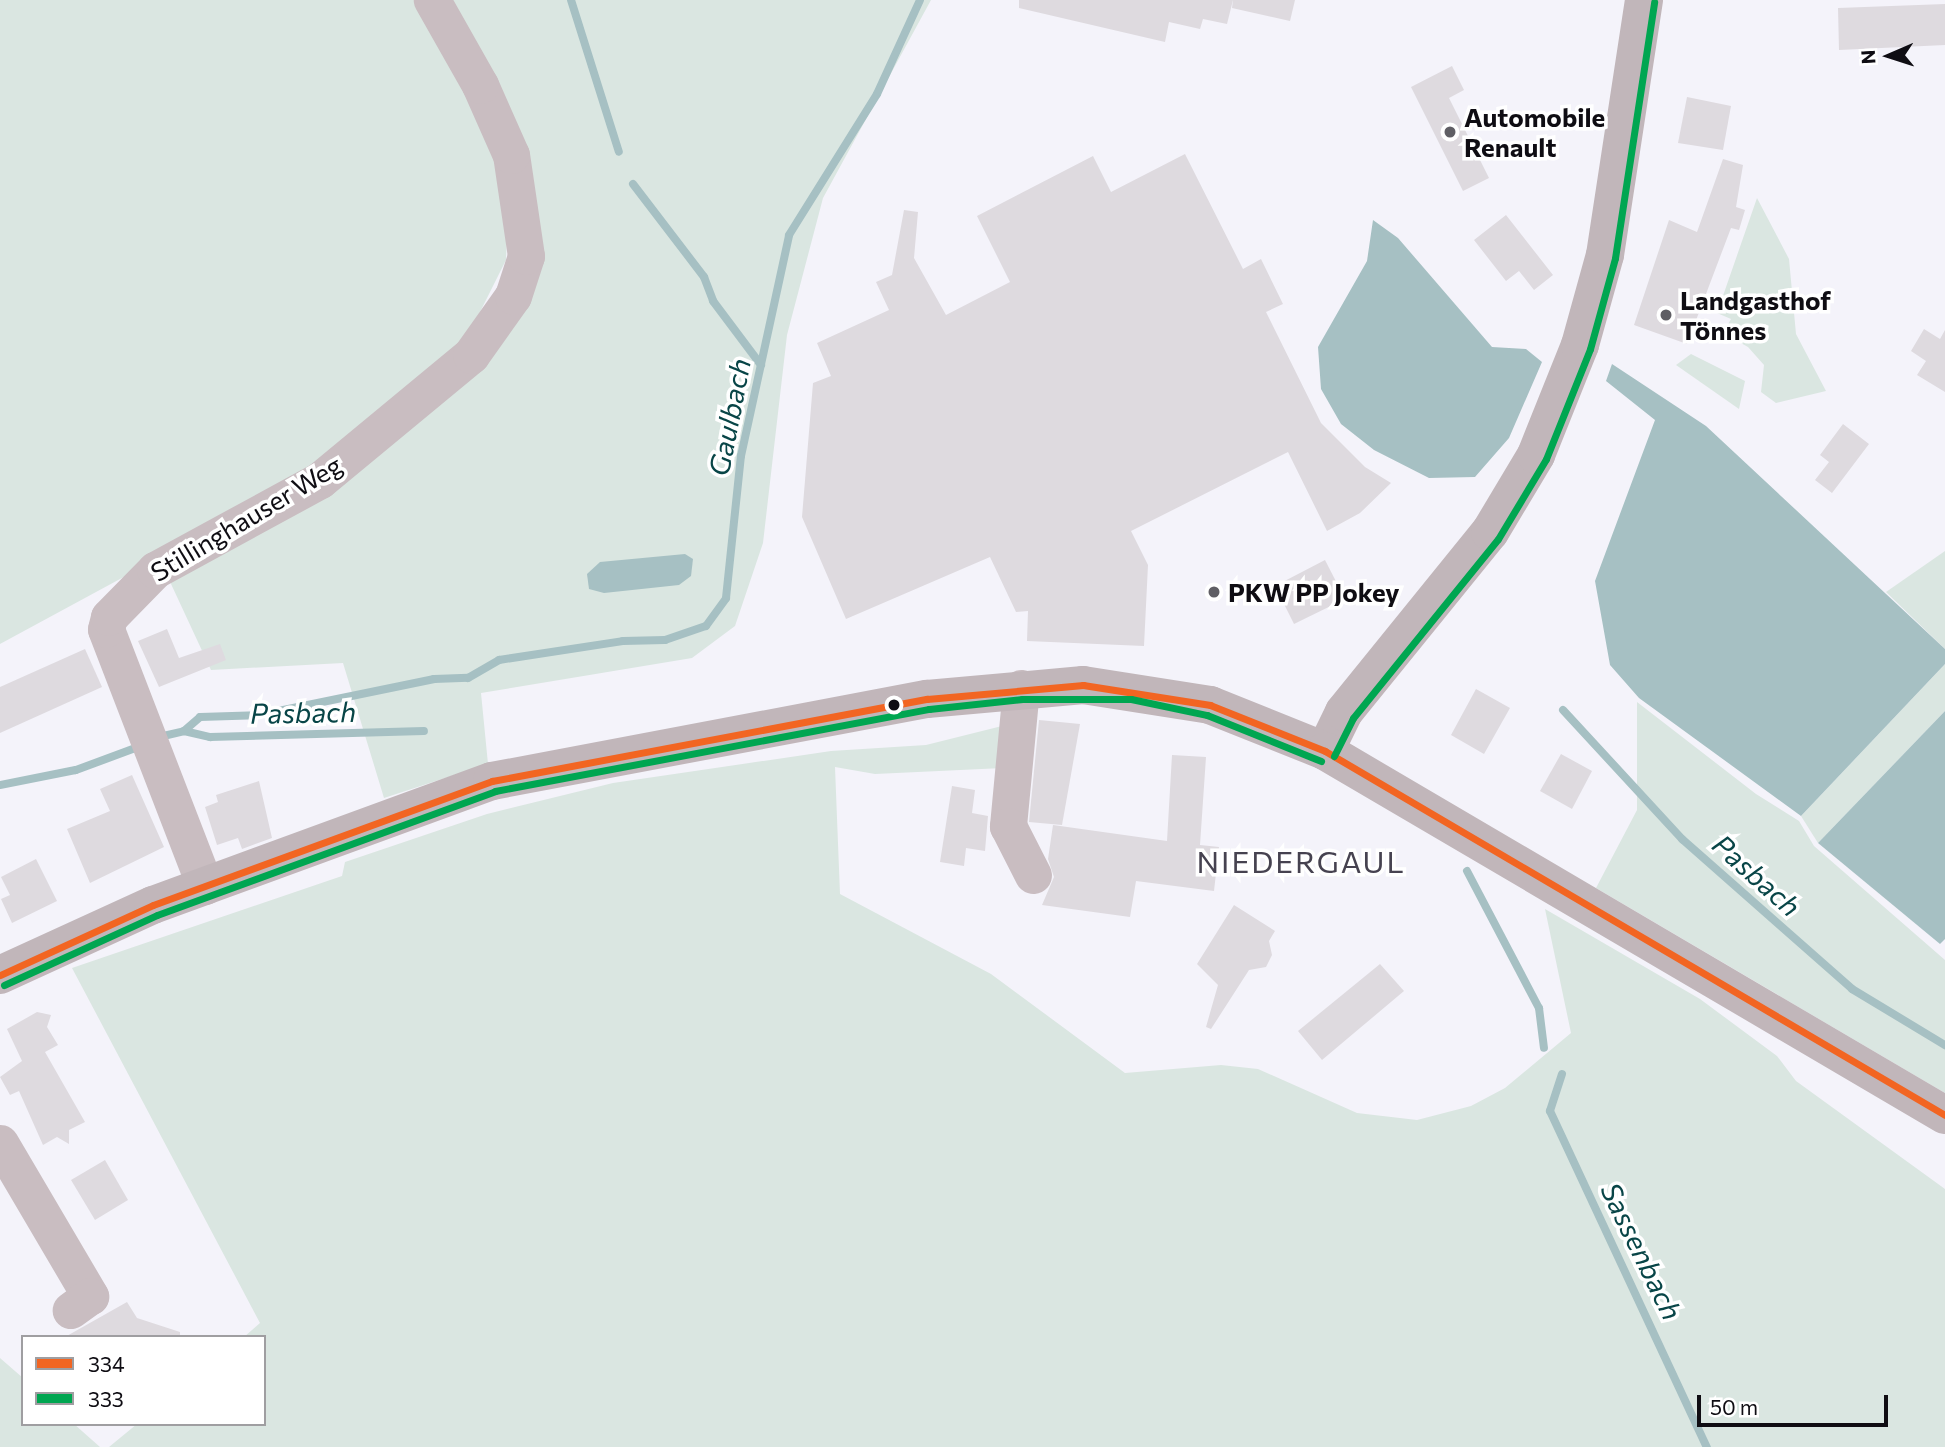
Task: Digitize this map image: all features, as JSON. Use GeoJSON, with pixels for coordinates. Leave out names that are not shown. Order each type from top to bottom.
{"type":"FeatureCollection","features":[{"type":"Feature","properties":{"kind":"main road"},"geometry":{"type":"LineString","coordinates":[[1325,751],[1344,712],[1490,532],[1536,455],[1580,345],[1605,255],[1644,0]]}},
{"type":"Feature","properties":{"kind":"main road"},"geometry":{"type":"LineString","coordinates":[[0,975],[205,886],[492,781],[928,699],[1021,688],[1083,685],[1167,695],[1259,722],[1325,751],[1945,1115]]}},
{"type":"Feature","properties":{"kind":"street","name":"Stillinghauser Weg"},"geometry":{"type":"LineString","coordinates":[[205,886],[106,629],[116,605],[155,570],[320,480],[471,355],[513,296],[526,256],[511,155],[480,85],[432,0]]}},
{"type":"Feature","properties":{"kind":"street"},"geometry":{"type":"LineString","coordinates":[[1021,688],[1008,826],[1033,875]]}},
{"type":"Feature","properties":{"kind":"street"},"geometry":{"type":"LineString","coordinates":[[0,1143],[90,1296],[71,1310]]}},
{"type":"Feature","properties":{"kind":"shaded area"},"geometry":{"type":"Polygon","coordinates":[[[0,0],[415,0],[510,161],[506,260],[471,330],[511,273],[515,158],[422,0],[931,0],[823,198],[787,335],[763,543],[735,626],[692,658],[481,693],[488,764],[384,798],[343,663],[211,670],[165,571],[277,494],[0,644],[0,0]]]}},
{"type":"Feature","properties":{"kind":"shaded area"},"geometry":{"type":"Polygon","coordinates":[[[1757,198],[1789,259],[1796,334],[1826,391],[1776,403],[1761,392],[1764,365],[1748,347],[1723,333],[1731,319],[1717,313],[1757,198]]]}},
{"type":"Feature","properties":{"kind":"shaded area"},"geometry":{"type":"Polygon","coordinates":[[[1691,354],[1745,381],[1739,409],[1676,365],[1691,354]]]}},
{"type":"Feature","properties":{"kind":"shaded area"},"geometry":{"type":"Polygon","coordinates":[[[1945,551],[1945,649],[1886,592],[1945,551]]]}},
{"type":"Feature","properties":{"kind":"shaded area"},"geometry":{"type":"Polygon","coordinates":[[[1945,664],[1945,711],[1818,843],[1801,816],[1945,664]]]}},
{"type":"Feature","properties":{"kind":"shaded area"},"geometry":{"type":"Polygon","coordinates":[[[1637,702],[1756,794],[1799,821],[1814,846],[1945,960],[1945,1093],[1596,888],[1637,810],[1637,702]]]}},
{"type":"Feature","properties":{"kind":"shaded area"},"geometry":{"type":"Polygon","coordinates":[[[1010,724],[1003,768],[875,774],[835,767],[840,894],[991,974],[1125,1073],[1221,1065],[1258,1069],[1357,1113],[1417,1120],[1471,1106],[1505,1088],[1571,1033],[1545,909],[1700,999],[1777,1056],[1796,1081],[1945,1189],[1945,1447],[109,1447],[135,1426],[266,1426],[266,1335],[246,1335],[260,1323],[72,968],[342,876],[345,862],[487,814],[613,783],[831,751],[926,745],[1010,724]]]}},
{"type":"Feature","properties":{"kind":"shaded area"},"geometry":{"type":"Polygon","coordinates":[[[0,1358],[21,1376],[21,1426],[76,1426],[100,1447],[0,1447],[0,1358]]]}},
{"type":"Feature","properties":{"kind":"water"},"geometry":{"type":"Polygon","coordinates":[[[1373,220],[1398,238],[1492,347],[1526,349],[1542,362],[1509,438],[1475,477],[1429,478],[1374,450],[1341,424],[1321,389],[1318,347],[1367,261],[1373,220]]]}},
{"type":"Feature","properties":{"kind":"water"},"geometry":{"type":"Polygon","coordinates":[[[1612,364],[1706,426],[1945,649],[1945,664],[1801,816],[1639,698],[1610,665],[1595,581],[1655,420],[1606,381],[1612,364]]]}},
{"type":"Feature","properties":{"kind":"water"},"geometry":{"type":"Polygon","coordinates":[[[685,554],[693,559],[691,576],[679,585],[604,593],[589,589],[587,574],[600,562],[685,554]]]}},
{"type":"Feature","properties":{"kind":"water"},"geometry":{"type":"Polygon","coordinates":[[[1945,711],[1945,939],[1940,944],[1818,843],[1945,711]]]}},
{"type":"Feature","properties":{"kind":"building"},"geometry":{"type":"Polygon","coordinates":[[[1019,0],[1233,0],[1227,24],[1203,19],[1200,29],[1169,22],[1165,42],[1019,8],[1019,0]]]}},
{"type":"Feature","properties":{"kind":"building"},"geometry":{"type":"Polygon","coordinates":[[[1233,0],[1295,0],[1290,21],[1232,8],[1233,0]]]}},
{"type":"Feature","properties":{"kind":"building"},"geometry":{"type":"Polygon","coordinates":[[[1945,4],[1945,45],[1839,50],[1838,8],[1945,4]]]}},
{"type":"Feature","properties":{"kind":"building","name":"Automobile Renault"},"geometry":{"type":"Polygon","coordinates":[[[1452,66],[1464,90],[1449,98],[1489,178],[1463,191],[1411,87],[1452,66]]]}},
{"type":"Feature","properties":{"kind":"building"},"geometry":{"type":"Polygon","coordinates":[[[1687,97],[1731,106],[1723,150],[1678,143],[1687,97]]]}},
{"type":"Feature","properties":{"kind":"building"},"geometry":{"type":"Polygon","coordinates":[[[1185,154],[1243,269],[1261,259],[1283,304],[1266,312],[1321,423],[1365,467],[1391,483],[1360,513],[1327,531],[1288,452],[1131,531],[1148,565],[1144,646],[1027,641],[1028,611],[1016,612],[990,557],[846,619],[802,517],[813,383],[831,376],[817,343],[889,310],[876,282],[892,275],[904,210],[918,212],[914,258],[946,315],[1010,282],[977,216],[1093,156],[1111,192],[1185,154]]]}},
{"type":"Feature","properties":{"kind":"building"},"geometry":{"type":"Polygon","coordinates":[[[1723,159],[1743,165],[1736,207],[1745,210],[1739,230],[1731,228],[1687,344],[1634,325],[1669,220],[1697,232],[1723,159]]]}},
{"type":"Feature","properties":{"kind":"building"},"geometry":{"type":"Polygon","coordinates":[[[1506,215],[1553,275],[1534,290],[1519,271],[1506,281],[1474,240],[1506,215]]]}},
{"type":"Feature","properties":{"kind":"building"},"geometry":{"type":"Polygon","coordinates":[[[1924,329],[1940,339],[1945,330],[1945,392],[1917,375],[1926,361],[1911,351],[1924,329]]]}},
{"type":"Feature","properties":{"kind":"building"},"geometry":{"type":"Polygon","coordinates":[[[1843,424],[1869,444],[1832,493],[1815,480],[1829,462],[1820,455],[1843,424]]]}},
{"type":"Feature","properties":{"kind":"building"},"geometry":{"type":"Polygon","coordinates":[[[1325,560],[1345,599],[1294,624],[1275,586],[1325,560]]]}},
{"type":"Feature","properties":{"kind":"building"},"geometry":{"type":"Polygon","coordinates":[[[167,629],[179,658],[220,644],[226,660],[159,687],[138,641],[167,629]]]}},
{"type":"Feature","properties":{"kind":"building"},"geometry":{"type":"Polygon","coordinates":[[[85,649],[102,687],[0,733],[0,687],[85,649]]]}},
{"type":"Feature","properties":{"kind":"building"},"geometry":{"type":"Polygon","coordinates":[[[1476,689],[1510,708],[1484,754],[1451,735],[1476,689]]]}},
{"type":"Feature","properties":{"kind":"building"},"geometry":{"type":"Polygon","coordinates":[[[1039,720],[1080,724],[1062,825],[1029,822],[1039,720]]]}},
{"type":"Feature","properties":{"kind":"building"},"geometry":{"type":"Polygon","coordinates":[[[1561,754],[1592,771],[1572,809],[1540,791],[1561,754]]]}},
{"type":"Feature","properties":{"kind":"building"},"geometry":{"type":"Polygon","coordinates":[[[1172,755],[1206,757],[1200,845],[1219,847],[1214,891],[1136,881],[1130,917],[1042,905],[1054,877],[1048,859],[1053,825],[1167,841],[1172,755]]]}},
{"type":"Feature","properties":{"kind":"building"},"geometry":{"type":"Polygon","coordinates":[[[132,775],[164,847],[90,883],[67,829],[110,811],[100,789],[132,775]]]}},
{"type":"Feature","properties":{"kind":"building"},"geometry":{"type":"Polygon","coordinates":[[[259,781],[272,838],[242,849],[238,838],[217,845],[205,807],[218,802],[216,795],[259,781]]]}},
{"type":"Feature","properties":{"kind":"building"},"geometry":{"type":"Polygon","coordinates":[[[952,786],[975,790],[972,813],[988,816],[985,851],[966,848],[964,866],[940,862],[952,786]]]}},
{"type":"Feature","properties":{"kind":"building"},"geometry":{"type":"Polygon","coordinates":[[[36,859],[57,901],[12,923],[1,899],[10,895],[1,877],[36,859]]]}},
{"type":"Feature","properties":{"kind":"building"},"geometry":{"type":"Polygon","coordinates":[[[1234,905],[1275,931],[1269,941],[1272,955],[1266,967],[1249,970],[1211,1029],[1206,1027],[1218,985],[1197,964],[1234,905]]]}},
{"type":"Feature","properties":{"kind":"building"},"geometry":{"type":"Polygon","coordinates":[[[1380,964],[1404,991],[1322,1060],[1298,1031],[1380,964]]]}},
{"type":"Feature","properties":{"kind":"building"},"geometry":{"type":"Polygon","coordinates":[[[37,1012],[51,1015],[47,1027],[58,1045],[45,1052],[85,1122],[69,1130],[69,1144],[57,1137],[43,1145],[19,1091],[10,1095],[0,1077],[22,1061],[7,1029],[37,1012]]]}},
{"type":"Feature","properties":{"kind":"building"},"geometry":{"type":"Polygon","coordinates":[[[105,1160],[128,1200],[95,1220],[71,1180],[105,1160]]]}},
{"type":"Feature","properties":{"kind":"building"},"geometry":{"type":"Polygon","coordinates":[[[127,1302],[137,1318],[180,1332],[180,1335],[69,1335],[127,1302]]]}},
{"type":"Feature","properties":{"kind":"waterway"},"geometry":{"type":"LineString","coordinates":[[571,0],[619,152]]}},
{"type":"Feature","properties":{"kind":"waterway","name":"Gaulbach"},"geometry":{"type":"LineString","coordinates":[[159,737],[184,731],[200,717],[259,715],[434,679],[468,678],[499,660],[623,641],[665,640],[706,626],[726,598],[741,456],[789,235],[877,94],[920,0]]}},
{"type":"Feature","properties":{"kind":"waterway"},"geometry":{"type":"LineString","coordinates":[[633,184],[704,277],[713,301],[761,365]]}},
{"type":"Feature","properties":{"kind":"waterway","name":"Pasbach"},"geometry":{"type":"LineString","coordinates":[[1563,710],[1682,839],[1852,989],[1945,1045]]}},
{"type":"Feature","properties":{"kind":"waterway","name":"Pasbach"},"geometry":{"type":"LineString","coordinates":[[184,731],[210,737],[424,731]]}},
{"type":"Feature","properties":{"kind":"waterway"},"geometry":{"type":"LineString","coordinates":[[0,785],[76,770],[141,746]]}},
{"type":"Feature","properties":{"kind":"waterway","name":"Sassenbach"},"geometry":{"type":"LineString","coordinates":[[1467,871],[1539,1008],[1544,1048]]}},
{"type":"Feature","properties":{"kind":"waterway","name":"Sassenbach"},"geometry":{"type":"LineString","coordinates":[[1562,1074],[1550,1111],[1707,1447]]}},
{"type":"Feature","properties":{"kind":"transit line","name":"333"},"geometry":{"type":"LineString","coordinates":[[1334,756],[1353,718],[1498,539],[1546,459],[1590,349],[1615,258],[1654,2]]}},
{"type":"Feature","properties":{"kind":"transit line","name":"334"},"geometry":{"type":"LineString","coordinates":[[0,975],[153,905],[492,781],[927,699],[1083,685],[1210,705],[1325,751],[1945,1115]]}},
{"type":"Feature","properties":{"kind":"transit line","name":"333"},"geometry":{"type":"LineString","coordinates":[[4,985],[157,915],[495,791],[929,709],[1022,699],[1131,699],[1207,715],[1321,761]]}},
{"type":"Feature","properties":{"kind":"place","name":"Automobile Renault"},"geometry":{"type":"Point","coordinates":[1450,132]}},
{"type":"Feature","properties":{"kind":"place","name":"Landgasthof Tönnes"},"geometry":{"type":"Point","coordinates":[1666,315]}},
{"type":"Feature","properties":{"kind":"place","name":"PKW PP Jokey"},"geometry":{"type":"Point","coordinates":[1214,592]}},
{"type":"Feature","properties":{"kind":"district","name":"NIEDERGAUL"},"geometry":{"type":"Point","coordinates":[1301,861]}}]}
